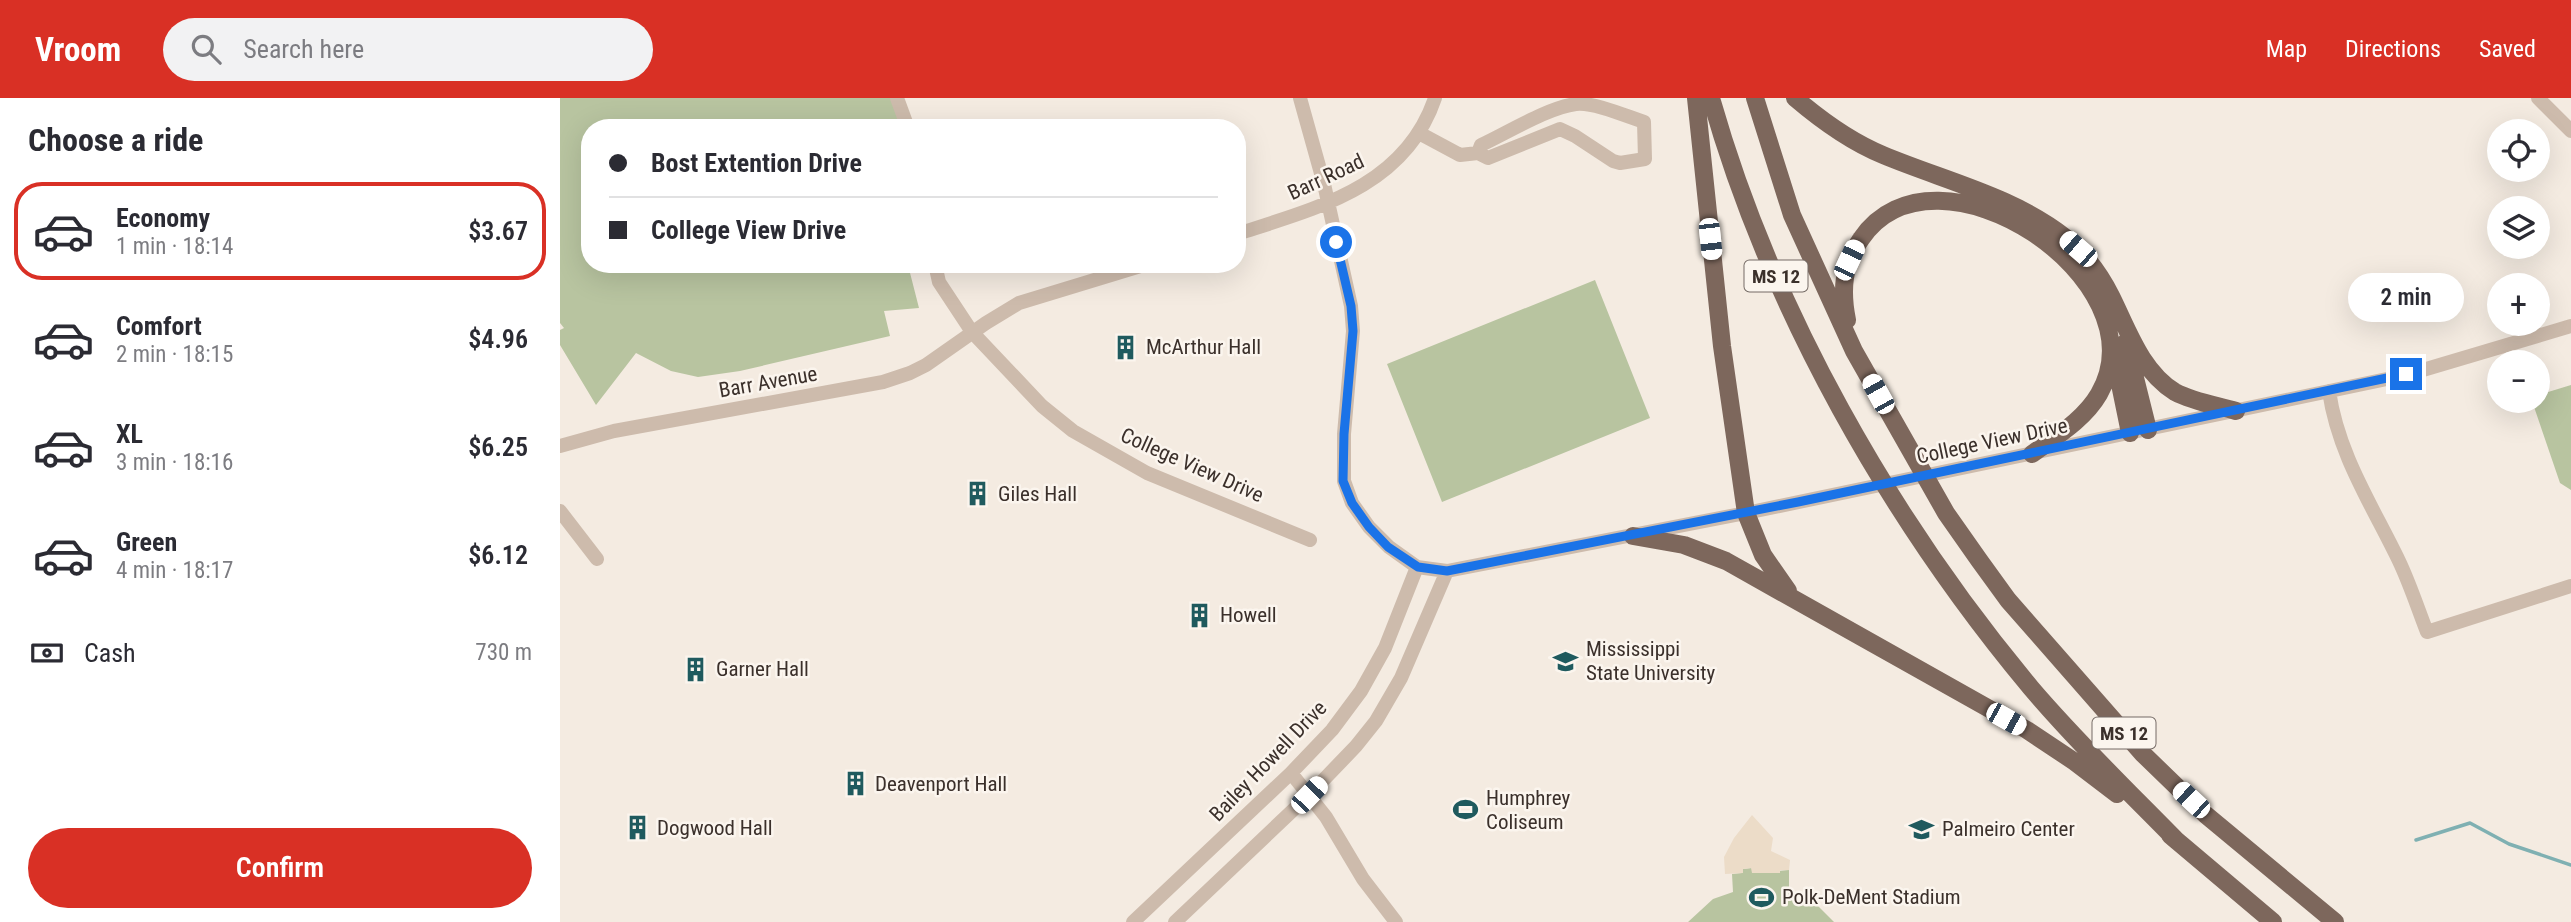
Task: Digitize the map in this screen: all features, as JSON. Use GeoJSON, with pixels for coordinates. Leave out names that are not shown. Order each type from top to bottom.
{"type":"FeatureCollection","features":[{"type":"Feature","properties":{"kind":"main road"},"geometry":{"type":"LineString","coordinates":[[1696,98],[1722,346],[1746,513],[1763,555],[1784,587],[1796,599]]}},
{"type":"Feature","properties":{"kind":"main road","name":"MS 12"},"geometry":{"type":"LineString","coordinates":[[1711,98],[1743,194],[1812,357],[1862,446],[1952,586],[2033,690],[2108,771],[2177,841],[2273,922]]}},
{"type":"Feature","properties":{"kind":"main road","name":"MS 12"},"geometry":{"type":"LineString","coordinates":[[1755,98],[1793,215],[1854,351],[1946,513],[2008,600],[2143,754],[2206,815],[2335,922]]}},
{"type":"Feature","properties":{"kind":"main road"},"geometry":{"type":"LineString","coordinates":[[1795,98],[1857,143],[1881,155],[2005,202],[2045,223],[2078,249],[2091,264],[2103,280],[2119,316],[2149,368],[2168,387],[2193,400],[2236,411]]}},
{"type":"Feature","properties":{"kind":"main road"},"geometry":{"type":"LineString","coordinates":[[1854,351],[1843,289],[1844,275],[1856,245],[1866,231],[1890,213],[1923,201],[1954,201],[2014,221],[2055,249],[2076,270],[2097,301],[2139,432]]}},
{"type":"Feature","properties":{"kind":"main road"},"geometry":{"type":"LineString","coordinates":[[2119,316],[2139,432]]}},
{"type":"Feature","properties":{"kind":"main road"},"geometry":{"type":"LineString","coordinates":[[2032,454],[2069,427],[2098,395],[2105,378],[2112,345]]}},
{"type":"Feature","properties":{"kind":"main road"},"geometry":{"type":"LineString","coordinates":[[1633,536],[1684,545],[1726,561],[1796,599],[2027,730],[2075,762],[2177,841]]}},
{"type":"Feature","properties":{"kind":"street"},"geometry":{"type":"LineString","coordinates":[[897,98],[905,119]]}},
{"type":"Feature","properties":{"kind":"street"},"geometry":{"type":"LineString","coordinates":[[1300,98],[1351,306],[1353,331],[1344,434],[1343,481],[1352,503],[1369,527],[1388,547],[1418,567]]}},
{"type":"Feature","properties":{"kind":"street","name":"Barr Road"},"geometry":{"type":"LineString","coordinates":[[1246,231],[1328,204],[1379,176],[1412,144],[1435,98]]}},
{"type":"Feature","properties":{"kind":"street"},"geometry":{"type":"LineString","coordinates":[[2538,98],[2571,131]]}},
{"type":"Feature","properties":{"kind":"street"},"geometry":{"type":"LineString","coordinates":[[1478,153],[1482,145],[1554,111],[1584,104],[1644,122],[1645,159],[1620,163],[1613,161],[1560,129],[1554,111]]}},
{"type":"Feature","properties":{"kind":"street"},"geometry":{"type":"LineString","coordinates":[[1419,133],[1460,155],[1478,153],[1488,158],[1560,129]]}},
{"type":"Feature","properties":{"kind":"street","name":"College View Drive"},"geometry":{"type":"LineString","coordinates":[[937,273],[939,282],[972,332],[1042,406],[1073,431],[1147,472],[1310,540]]}},
{"type":"Feature","properties":{"kind":"street"},"geometry":{"type":"LineString","coordinates":[[972,332],[1005,310],[1036,296],[1116,273]]}},
{"type":"Feature","properties":{"kind":"street","name":"College View Drive"},"geometry":{"type":"LineString","coordinates":[[1418,567],[1447,571],[1633,536],[2139,432],[2406,374],[2571,326]]}},
{"type":"Feature","properties":{"kind":"street","name":"Barr Avenue"},"geometry":{"type":"LineString","coordinates":[[560,446],[614,431],[883,382],[926,365],[972,332]]}},
{"type":"Feature","properties":{"kind":"street"},"geometry":{"type":"LineString","coordinates":[[2329,391],[2332,413],[2350,467],[2399,562],[2427,632],[2571,586]]}},
{"type":"Feature","properties":{"kind":"street"},"geometry":{"type":"LineString","coordinates":[[560,511],[597,559]]}},
{"type":"Feature","properties":{"kind":"street","name":"Bailey Howell Drive"},"geometry":{"type":"LineString","coordinates":[[1133,922],[1291,773],[1332,730],[1361,691],[1385,648],[1418,567]]}},
{"type":"Feature","properties":{"kind":"street"},"geometry":{"type":"LineString","coordinates":[[1175,922],[1309,795],[1356,746],[1392,697],[1447,571]]}},
{"type":"Feature","properties":{"kind":"street"},"geometry":{"type":"LineString","coordinates":[[1291,773],[1326,817],[1363,879],[1396,922]]}},
{"type":"Feature","properties":{"kind":"green space"},"geometry":{"type":"Polygon","coordinates":[[[560,98],[891,98],[899,119],[581,119],[581,273],[910,273],[919,308],[884,311],[890,336],[740,371],[698,377],[671,371],[636,353],[596,405],[560,345],[560,330],[564,328],[560,323],[560,98]]]}},
{"type":"Feature","properties":{"kind":"green space"},"geometry":{"type":"Polygon","coordinates":[[[1595,280],[1650,418],[1442,502],[1387,364],[1595,280]]]}},
{"type":"Feature","properties":{"kind":"green space"},"geometry":{"type":"Polygon","coordinates":[[[2571,385],[2571,490],[2560,483],[2536,413],[2550,413],[2550,391],[2571,385]]]}},
{"type":"Feature","properties":{"kind":"green space","name":"Polk-DeMent Stadium"},"geometry":{"type":"Polygon","coordinates":[[[1752,868],[1752,873],[1789,870],[1789,890],[1812,900],[1834,922],[1688,922],[1713,899],[1733,892],[1732,874],[1752,868]]]}},
{"type":"Feature","properties":{"kind":"shaded area"},"geometry":{"type":"Polygon","coordinates":[[[1752,815],[1773,838],[1771,851],[1790,860],[1789,870],[1780,870],[1780,873],[1752,873],[1751,868],[1743,869],[1743,873],[1725,874],[1724,857],[1734,838],[1752,815]]]}},
{"type":"Feature","properties":{"kind":"waterway"},"geometry":{"type":"LineString","coordinates":[[2416,840],[2470,823],[2509,844],[2571,865]]}},
{"type":"Feature","properties":{"kind":"place","name":"McArthur Hall"},"geometry":{"type":"Point","coordinates":[1126,347]}},
{"type":"Feature","properties":{"kind":"place","name":"Giles Hall"},"geometry":{"type":"Point","coordinates":[978,494]}},
{"type":"Feature","properties":{"kind":"place","name":"Howell"},"geometry":{"type":"Point","coordinates":[1200,615]}},
{"type":"Feature","properties":{"kind":"place","name":"Mississippi State University"},"geometry":{"type":"Point","coordinates":[1566,661]}},
{"type":"Feature","properties":{"kind":"place","name":"Garner Hall"},"geometry":{"type":"Point","coordinates":[696,669]}},
{"type":"Feature","properties":{"kind":"place","name":"Deavenport Hall"},"geometry":{"type":"Point","coordinates":[855,784]}},
{"type":"Feature","properties":{"kind":"place","name":"Humphrey Coliseum"},"geometry":{"type":"Point","coordinates":[1466,810]}},
{"type":"Feature","properties":{"kind":"place","name":"Dogwood Hall"},"geometry":{"type":"Point","coordinates":[637,828]}},
{"type":"Feature","properties":{"kind":"place","name":"Palmeiro Center"},"geometry":{"type":"Point","coordinates":[1922,829]}},
{"type":"Feature","properties":{"kind":"place","name":"Polk-DeMent Stadium"},"geometry":{"type":"Point","coordinates":[1762,897]}},
{"type":"Feature","properties":{"kind":"route"},"geometry":{"type":"LineString","coordinates":[[1336,242],[1351,306],[1353,331],[1344,434],[1343,481],[1352,503],[1388,547],[1418,567],[1447,571],[1633,536],[2406,374]]}}]}
